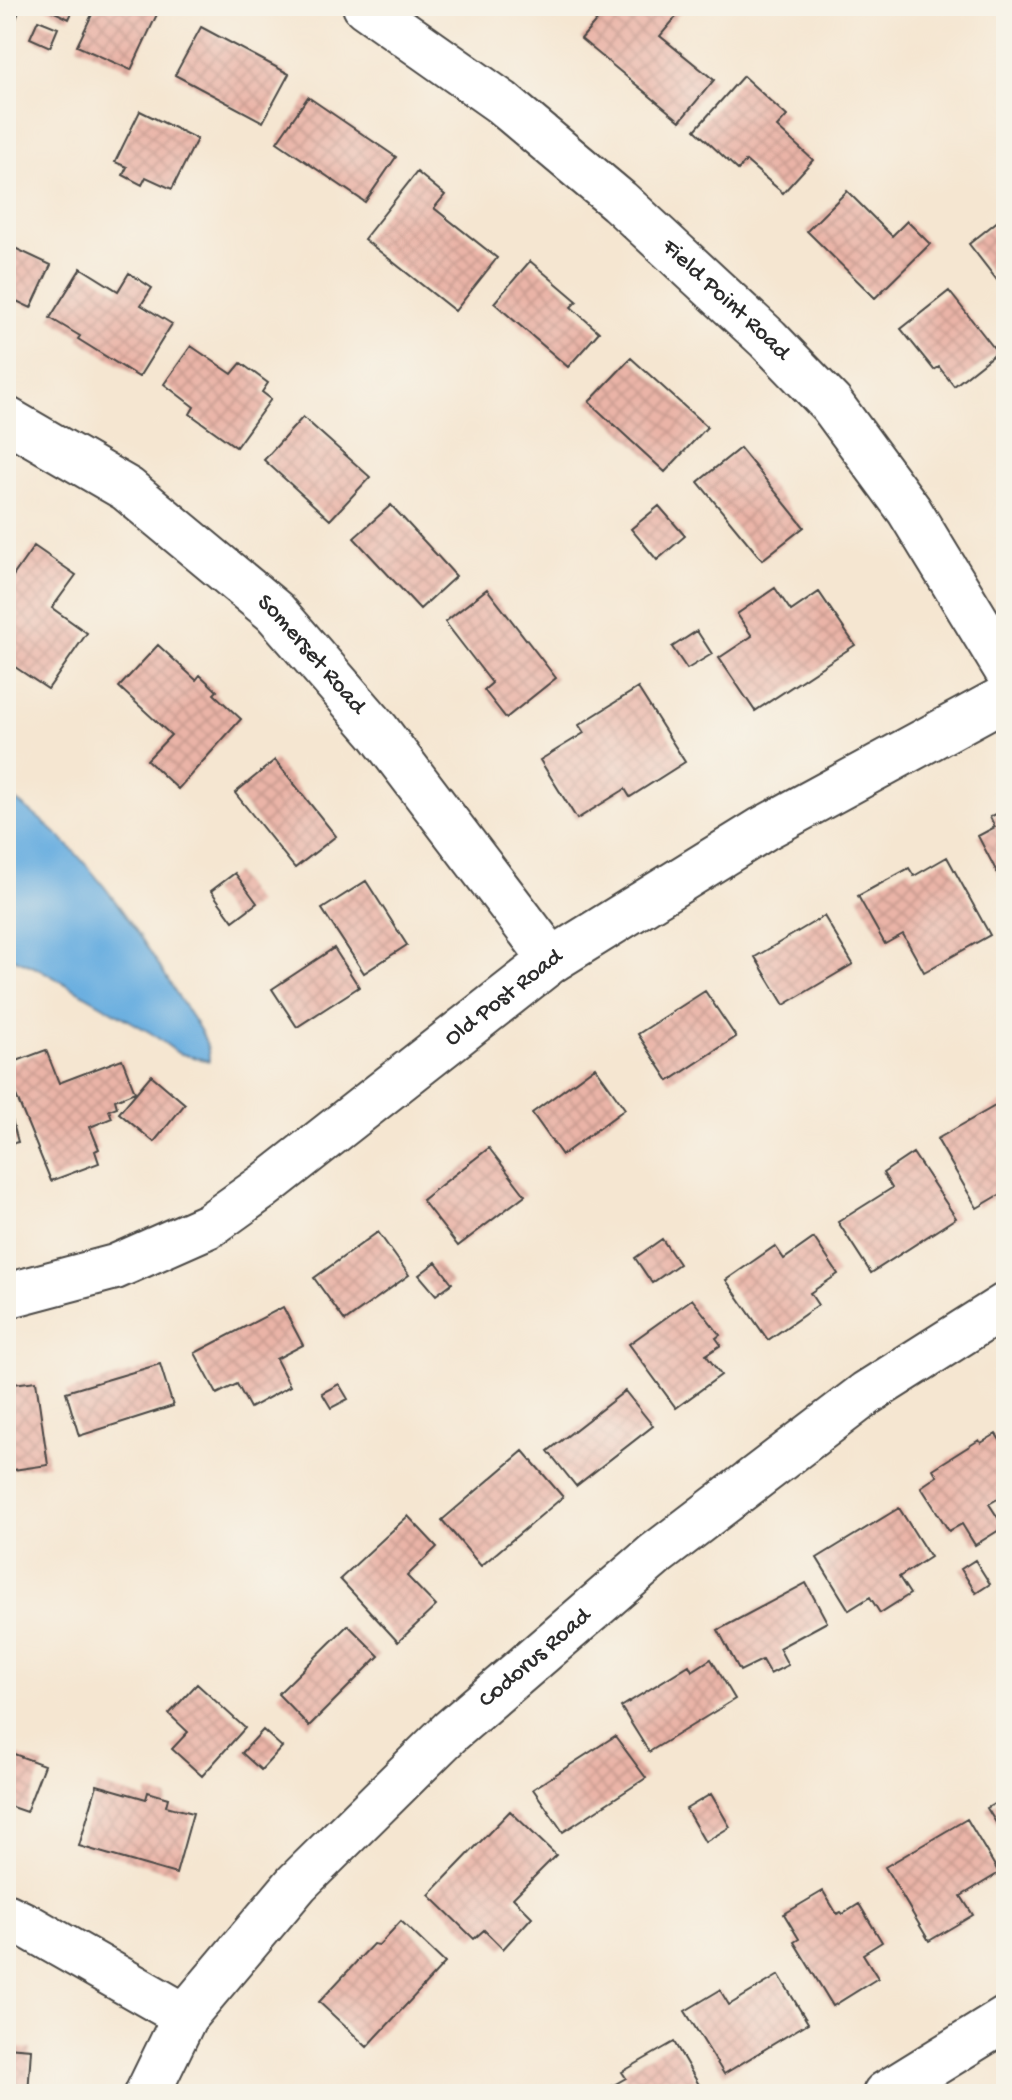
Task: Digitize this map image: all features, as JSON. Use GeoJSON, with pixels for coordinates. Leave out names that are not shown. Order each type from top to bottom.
{"type":"FeatureCollection","features":[{"type":"Feature","properties":{"kind":"street","name":"Field Point Road"},"geometry":{"type":"LineString","coordinates":[[365,6],[501,102],[619,201],[768,339],[831,404],[894,491],[1006,669]]}},
{"type":"Feature","properties":{"kind":"street","name":"Somerset Road"},"geometry":{"type":"LineString","coordinates":[[6,419],[127,489],[275,612],[378,731],[552,960]]}},
{"type":"Feature","properties":{"kind":"street","name":"Old Post Road"},"geometry":{"type":"LineString","coordinates":[[6,1296],[115,1267],[210,1225],[263,1187],[552,960],[763,829],[1006,697]]}},
{"type":"Feature","properties":{"kind":"street","name":"Codorus Road"},"geometry":{"type":"LineString","coordinates":[[147,2094],[185,2016],[297,1883],[463,1720],[656,1554],[867,1393],[1006,1305]]}},
{"type":"Feature","properties":{"kind":"street"},"geometry":{"type":"LineString","coordinates":[[6,1916],[185,2016]]}},
{"type":"Feature","properties":{"kind":"street"},"geometry":{"type":"LineString","coordinates":[[885,2094],[1006,2019]]}},
{"type":"Feature","properties":{"kind":"water"},"geometry":{"type":"Polygon","coordinates":[[[6,794],[59,836],[105,887],[200,1030],[207,1045],[209,1061],[178,1053],[151,1033],[41,970],[6,955],[6,794]]]}},
{"type":"Feature","properties":{"kind":"building"},"geometry":{"type":"Polygon","coordinates":[[[6,6],[21,6],[10,35],[6,34],[6,6]]]}},
{"type":"Feature","properties":{"kind":"building"},"geometry":{"type":"Polygon","coordinates":[[[42,6],[75,6],[69,19],[42,6]]]}},
{"type":"Feature","properties":{"kind":"building"},"geometry":{"type":"Polygon","coordinates":[[[96,6],[151,6],[159,10],[131,70],[77,46],[96,6]]]}},
{"type":"Feature","properties":{"kind":"building"},"geometry":{"type":"Polygon","coordinates":[[[609,6],[677,6],[682,10],[660,36],[714,80],[680,121],[581,39],[609,6]]]}},
{"type":"Feature","properties":{"kind":"building"},"geometry":{"type":"Polygon","coordinates":[[[38,20],[58,28],[50,47],[30,38],[38,20]]]}},
{"type":"Feature","properties":{"kind":"building"},"geometry":{"type":"Polygon","coordinates":[[[201,27],[289,74],[263,122],[175,75],[201,27]]]}},
{"type":"Feature","properties":{"kind":"building"},"geometry":{"type":"Polygon","coordinates":[[[743,76],[787,116],[777,127],[813,160],[783,193],[746,161],[738,170],[695,130],[743,76]]]}},
{"type":"Feature","properties":{"kind":"building"},"geometry":{"type":"Polygon","coordinates":[[[308,97],[396,157],[365,202],[277,142],[308,97]]]}},
{"type":"Feature","properties":{"kind":"building"},"geometry":{"type":"Polygon","coordinates":[[[140,111],[197,139],[172,189],[146,177],[142,185],[123,175],[127,167],[115,162],[140,111]]]}},
{"type":"Feature","properties":{"kind":"building"},"geometry":{"type":"Polygon","coordinates":[[[417,172],[445,195],[434,208],[497,258],[455,311],[364,239],[417,172]]]}},
{"type":"Feature","properties":{"kind":"building"},"geometry":{"type":"Polygon","coordinates":[[[847,191],[892,236],[907,221],[930,244],[875,298],[807,231],[847,191]]]}},
{"type":"Feature","properties":{"kind":"building"},"geometry":{"type":"Polygon","coordinates":[[[1004,216],[1006,279],[1000,284],[969,244],[1004,216]]]}},
{"type":"Feature","properties":{"kind":"building"},"geometry":{"type":"Polygon","coordinates":[[[6,244],[51,265],[31,308],[6,296],[6,244]]]}},
{"type":"Feature","properties":{"kind":"building"},"geometry":{"type":"Polygon","coordinates":[[[530,261],[577,301],[571,307],[599,332],[568,367],[494,303],[530,261]]]}},
{"type":"Feature","properties":{"kind":"building"},"geometry":{"type":"Polygon","coordinates":[[[81,268],[118,291],[129,273],[152,288],[141,305],[172,324],[139,377],[50,318],[81,268]]]}},
{"type":"Feature","properties":{"kind":"building"},"geometry":{"type":"Polygon","coordinates":[[[949,291],[997,352],[954,386],[939,367],[934,370],[901,329],[949,291]]]}},
{"type":"Feature","properties":{"kind":"building"},"geometry":{"type":"Polygon","coordinates":[[[191,346],[232,374],[241,363],[268,383],[262,392],[271,399],[236,447],[190,414],[194,407],[164,384],[191,346]]]}},
{"type":"Feature","properties":{"kind":"building"},"geometry":{"type":"Polygon","coordinates":[[[631,358],[707,427],[665,472],[589,402],[631,358]]]}},
{"type":"Feature","properties":{"kind":"building"},"geometry":{"type":"Polygon","coordinates":[[[303,417],[370,477],[330,520],[264,460],[303,417]]]}},
{"type":"Feature","properties":{"kind":"building"},"geometry":{"type":"Polygon","coordinates":[[[740,448],[804,527],[762,560],[698,482],[740,448]]]}},
{"type":"Feature","properties":{"kind":"building"},"geometry":{"type":"Polygon","coordinates":[[[391,505],[456,576],[420,609],[354,538],[391,505]]]}},
{"type":"Feature","properties":{"kind":"building"},"geometry":{"type":"Polygon","coordinates":[[[659,506],[685,536],[657,560],[631,529],[659,506]]]}},
{"type":"Feature","properties":{"kind":"building"},"geometry":{"type":"Polygon","coordinates":[[[34,546],[76,575],[52,608],[87,633],[48,689],[12,665],[6,673],[6,586],[34,546]]]}},
{"type":"Feature","properties":{"kind":"building"},"geometry":{"type":"Polygon","coordinates":[[[775,588],[791,611],[819,592],[855,645],[755,711],[719,658],[752,636],[737,614],[775,588]]]}},
{"type":"Feature","properties":{"kind":"building"},"geometry":{"type":"Polygon","coordinates":[[[487,589],[556,678],[506,718],[484,690],[492,683],[445,622],[487,589]]]}},
{"type":"Feature","properties":{"kind":"building"},"geometry":{"type":"Polygon","coordinates":[[[697,631],[712,654],[687,669],[672,647],[697,631]]]}},
{"type":"Feature","properties":{"kind":"building"},"geometry":{"type":"Polygon","coordinates":[[[158,645],[196,680],[200,675],[217,691],[214,694],[241,719],[178,789],[147,760],[171,735],[119,687],[158,645]]]}},
{"type":"Feature","properties":{"kind":"building"},"geometry":{"type":"Polygon","coordinates":[[[638,688],[685,762],[630,797],[625,789],[577,819],[540,760],[584,733],[579,725],[638,688]]]}},
{"type":"Feature","properties":{"kind":"building"},"geometry":{"type":"Polygon","coordinates":[[[275,760],[336,836],[295,868],[235,793],[275,760]]]}},
{"type":"Feature","properties":{"kind":"building"},"geometry":{"type":"Polygon","coordinates":[[[1006,809],[1006,875],[1000,878],[978,836],[995,827],[990,817],[1006,809]]]}},
{"type":"Feature","properties":{"kind":"building"},"geometry":{"type":"Polygon","coordinates":[[[947,857],[990,935],[924,972],[903,934],[885,944],[858,896],[909,868],[914,876],[947,857]]]}},
{"type":"Feature","properties":{"kind":"building"},"geometry":{"type":"Polygon","coordinates":[[[235,873],[257,903],[233,921],[211,891],[235,873]]]}},
{"type":"Feature","properties":{"kind":"building"},"geometry":{"type":"Polygon","coordinates":[[[366,881],[407,945],[364,973],[322,909],[366,881]]]}},
{"type":"Feature","properties":{"kind":"building"},"geometry":{"type":"Polygon","coordinates":[[[824,916],[853,964],[784,1005],[755,957],[824,916]]]}},
{"type":"Feature","properties":{"kind":"building"},"geometry":{"type":"Polygon","coordinates":[[[334,948],[359,987],[297,1027],[272,989],[334,948]]]}},
{"type":"Feature","properties":{"kind":"building"},"geometry":{"type":"Polygon","coordinates":[[[705,991],[736,1037],[669,1081],[638,1034],[705,991]]]}},
{"type":"Feature","properties":{"kind":"building"},"geometry":{"type":"Polygon","coordinates":[[[46,1050],[59,1083],[122,1059],[135,1092],[115,1100],[117,1107],[109,1110],[112,1118],[90,1127],[99,1149],[95,1151],[99,1163],[51,1181],[6,1071],[6,1065],[46,1050]]]}},
{"type":"Feature","properties":{"kind":"building"},"geometry":{"type":"Polygon","coordinates":[[[595,1067],[625,1109],[562,1155],[532,1113],[595,1067]]]}},
{"type":"Feature","properties":{"kind":"building"},"geometry":{"type":"Polygon","coordinates":[[[151,1075],[185,1104],[154,1142],[119,1113],[151,1075]]]}},
{"type":"Feature","properties":{"kind":"building"},"geometry":{"type":"Polygon","coordinates":[[[1004,1101],[1006,1191],[977,1208],[937,1139],[1004,1101]]]}},
{"type":"Feature","properties":{"kind":"building"},"geometry":{"type":"Polygon","coordinates":[[[11,1116],[18,1142],[6,1145],[6,1117],[11,1116]]]}},
{"type":"Feature","properties":{"kind":"building"},"geometry":{"type":"Polygon","coordinates":[[[489,1148],[525,1195],[458,1246],[422,1200],[489,1148]]]}},
{"type":"Feature","properties":{"kind":"building"},"geometry":{"type":"Polygon","coordinates":[[[913,1153],[956,1218],[871,1273],[838,1222],[892,1188],[883,1173],[913,1153]]]}},
{"type":"Feature","properties":{"kind":"building"},"geometry":{"type":"Polygon","coordinates":[[[378,1232],[409,1275],[345,1321],[314,1278],[378,1232]]]}},
{"type":"Feature","properties":{"kind":"building"},"geometry":{"type":"Polygon","coordinates":[[[814,1238],[838,1274],[810,1293],[818,1305],[768,1340],[726,1280],[775,1246],[784,1259],[814,1238]]]}},
{"type":"Feature","properties":{"kind":"building"},"geometry":{"type":"Polygon","coordinates":[[[662,1239],[679,1264],[652,1283],[635,1258],[662,1239]]]}},
{"type":"Feature","properties":{"kind":"building"},"geometry":{"type":"Polygon","coordinates":[[[436,1262],[452,1283],[436,1295],[419,1275],[436,1262]]]}},
{"type":"Feature","properties":{"kind":"building"},"geometry":{"type":"Polygon","coordinates":[[[692,1299],[720,1335],[716,1338],[721,1345],[706,1355],[721,1375],[676,1408],[629,1344],[692,1299]]]}},
{"type":"Feature","properties":{"kind":"building"},"geometry":{"type":"Polygon","coordinates":[[[283,1307],[303,1345],[276,1359],[290,1386],[250,1408],[237,1384],[217,1394],[195,1353],[283,1307]]]}},
{"type":"Feature","properties":{"kind":"building"},"geometry":{"type":"Polygon","coordinates":[[[160,1364],[173,1406],[79,1436],[66,1392],[160,1364]]]}},
{"type":"Feature","properties":{"kind":"building"},"geometry":{"type":"Polygon","coordinates":[[[36,1381],[48,1465],[6,1471],[6,1385],[36,1381]]]}},
{"type":"Feature","properties":{"kind":"building"},"geometry":{"type":"Polygon","coordinates":[[[339,1384],[348,1399],[331,1408],[322,1393],[339,1384]]]}},
{"type":"Feature","properties":{"kind":"building"},"geometry":{"type":"Polygon","coordinates":[[[625,1391],[653,1426],[576,1486],[548,1451],[625,1391]]]}},
{"type":"Feature","properties":{"kind":"building"},"geometry":{"type":"Polygon","coordinates":[[[996,1434],[1006,1449],[1006,1494],[989,1504],[1004,1527],[975,1545],[962,1524],[949,1531],[921,1487],[937,1476],[933,1469],[979,1440],[981,1443],[996,1434]]]}},
{"type":"Feature","properties":{"kind":"building"},"geometry":{"type":"Polygon","coordinates":[[[523,1451],[563,1497],[481,1566],[442,1520],[523,1451]]]}},
{"type":"Feature","properties":{"kind":"building"},"geometry":{"type":"Polygon","coordinates":[[[899,1508],[930,1557],[899,1577],[910,1594],[880,1613],[870,1597],[849,1610],[817,1558],[899,1508]]]}},
{"type":"Feature","properties":{"kind":"building"},"geometry":{"type":"Polygon","coordinates":[[[408,1516],[437,1547],[407,1576],[436,1606],[398,1642],[340,1579],[408,1516]]]}},
{"type":"Feature","properties":{"kind":"building"},"geometry":{"type":"Polygon","coordinates":[[[975,1560],[990,1584],[976,1593],[961,1569],[975,1560]]]}},
{"type":"Feature","properties":{"kind":"building"},"geometry":{"type":"Polygon","coordinates":[[[806,1583],[827,1622],[779,1648],[788,1665],[770,1674],[762,1660],[740,1671],[718,1630],[806,1583]]]}},
{"type":"Feature","properties":{"kind":"building"},"geometry":{"type":"Polygon","coordinates":[[[348,1625],[379,1656],[309,1726],[278,1694],[348,1625]]]}},
{"type":"Feature","properties":{"kind":"building"},"geometry":{"type":"Polygon","coordinates":[[[711,1659],[735,1699],[649,1752],[621,1707],[689,1665],[692,1671],[711,1659]]]}},
{"type":"Feature","properties":{"kind":"building"},"geometry":{"type":"Polygon","coordinates":[[[197,1684],[245,1728],[202,1776],[172,1749],[188,1732],[169,1714],[197,1684]]]}},
{"type":"Feature","properties":{"kind":"building"},"geometry":{"type":"Polygon","coordinates":[[[263,1730],[282,1747],[261,1770],[242,1753],[263,1730]]]}},
{"type":"Feature","properties":{"kind":"building"},"geometry":{"type":"Polygon","coordinates":[[[615,1736],[646,1778],[563,1832],[533,1789],[615,1736]]]}},
{"type":"Feature","properties":{"kind":"building"},"geometry":{"type":"Polygon","coordinates":[[[6,1751],[44,1765],[26,1812],[6,1805],[6,1751]]]}},
{"type":"Feature","properties":{"kind":"building"},"geometry":{"type":"Polygon","coordinates":[[[97,1785],[146,1799],[148,1792],[168,1798],[166,1806],[193,1813],[176,1874],[79,1846],[97,1785]]]}},
{"type":"Feature","properties":{"kind":"building"},"geometry":{"type":"Polygon","coordinates":[[[711,1794],[730,1827],[705,1842],[686,1809],[711,1794]]]}},
{"type":"Feature","properties":{"kind":"building"},"geometry":{"type":"Polygon","coordinates":[[[1006,1797],[1006,1839],[987,1808],[1006,1797]]]}},
{"type":"Feature","properties":{"kind":"building"},"geometry":{"type":"Polygon","coordinates":[[[510,1811],[556,1855],[513,1898],[532,1917],[503,1949],[484,1930],[474,1939],[429,1895],[510,1811]]]}},
{"type":"Feature","properties":{"kind":"building"},"geometry":{"type":"Polygon","coordinates":[[[967,1819],[999,1873],[961,1896],[973,1915],[929,1941],[885,1867],[967,1819]]]}},
{"type":"Feature","properties":{"kind":"building"},"geometry":{"type":"Polygon","coordinates":[[[823,1891],[837,1914],[843,1914],[859,1904],[882,1942],[863,1954],[878,1978],[833,2006],[794,1942],[799,1939],[784,1914],[823,1891]]]}},
{"type":"Feature","properties":{"kind":"building"},"geometry":{"type":"Polygon","coordinates":[[[401,1921],[445,1963],[367,2047],[319,2002],[373,1944],[379,1945],[401,1921]]]}},
{"type":"Feature","properties":{"kind":"building"},"geometry":{"type":"Polygon","coordinates":[[[779,1975],[808,2023],[724,2074],[685,2011],[720,1990],[729,2005],[779,1975]]]}},
{"type":"Feature","properties":{"kind":"building"},"geometry":{"type":"Polygon","coordinates":[[[674,2042],[702,2090],[696,2094],[598,2094],[626,2078],[622,2072],[674,2042]]]}},
{"type":"Feature","properties":{"kind":"building"},"geometry":{"type":"Polygon","coordinates":[[[6,2047],[31,2049],[28,2094],[6,2094],[6,2047]]]}}]}
